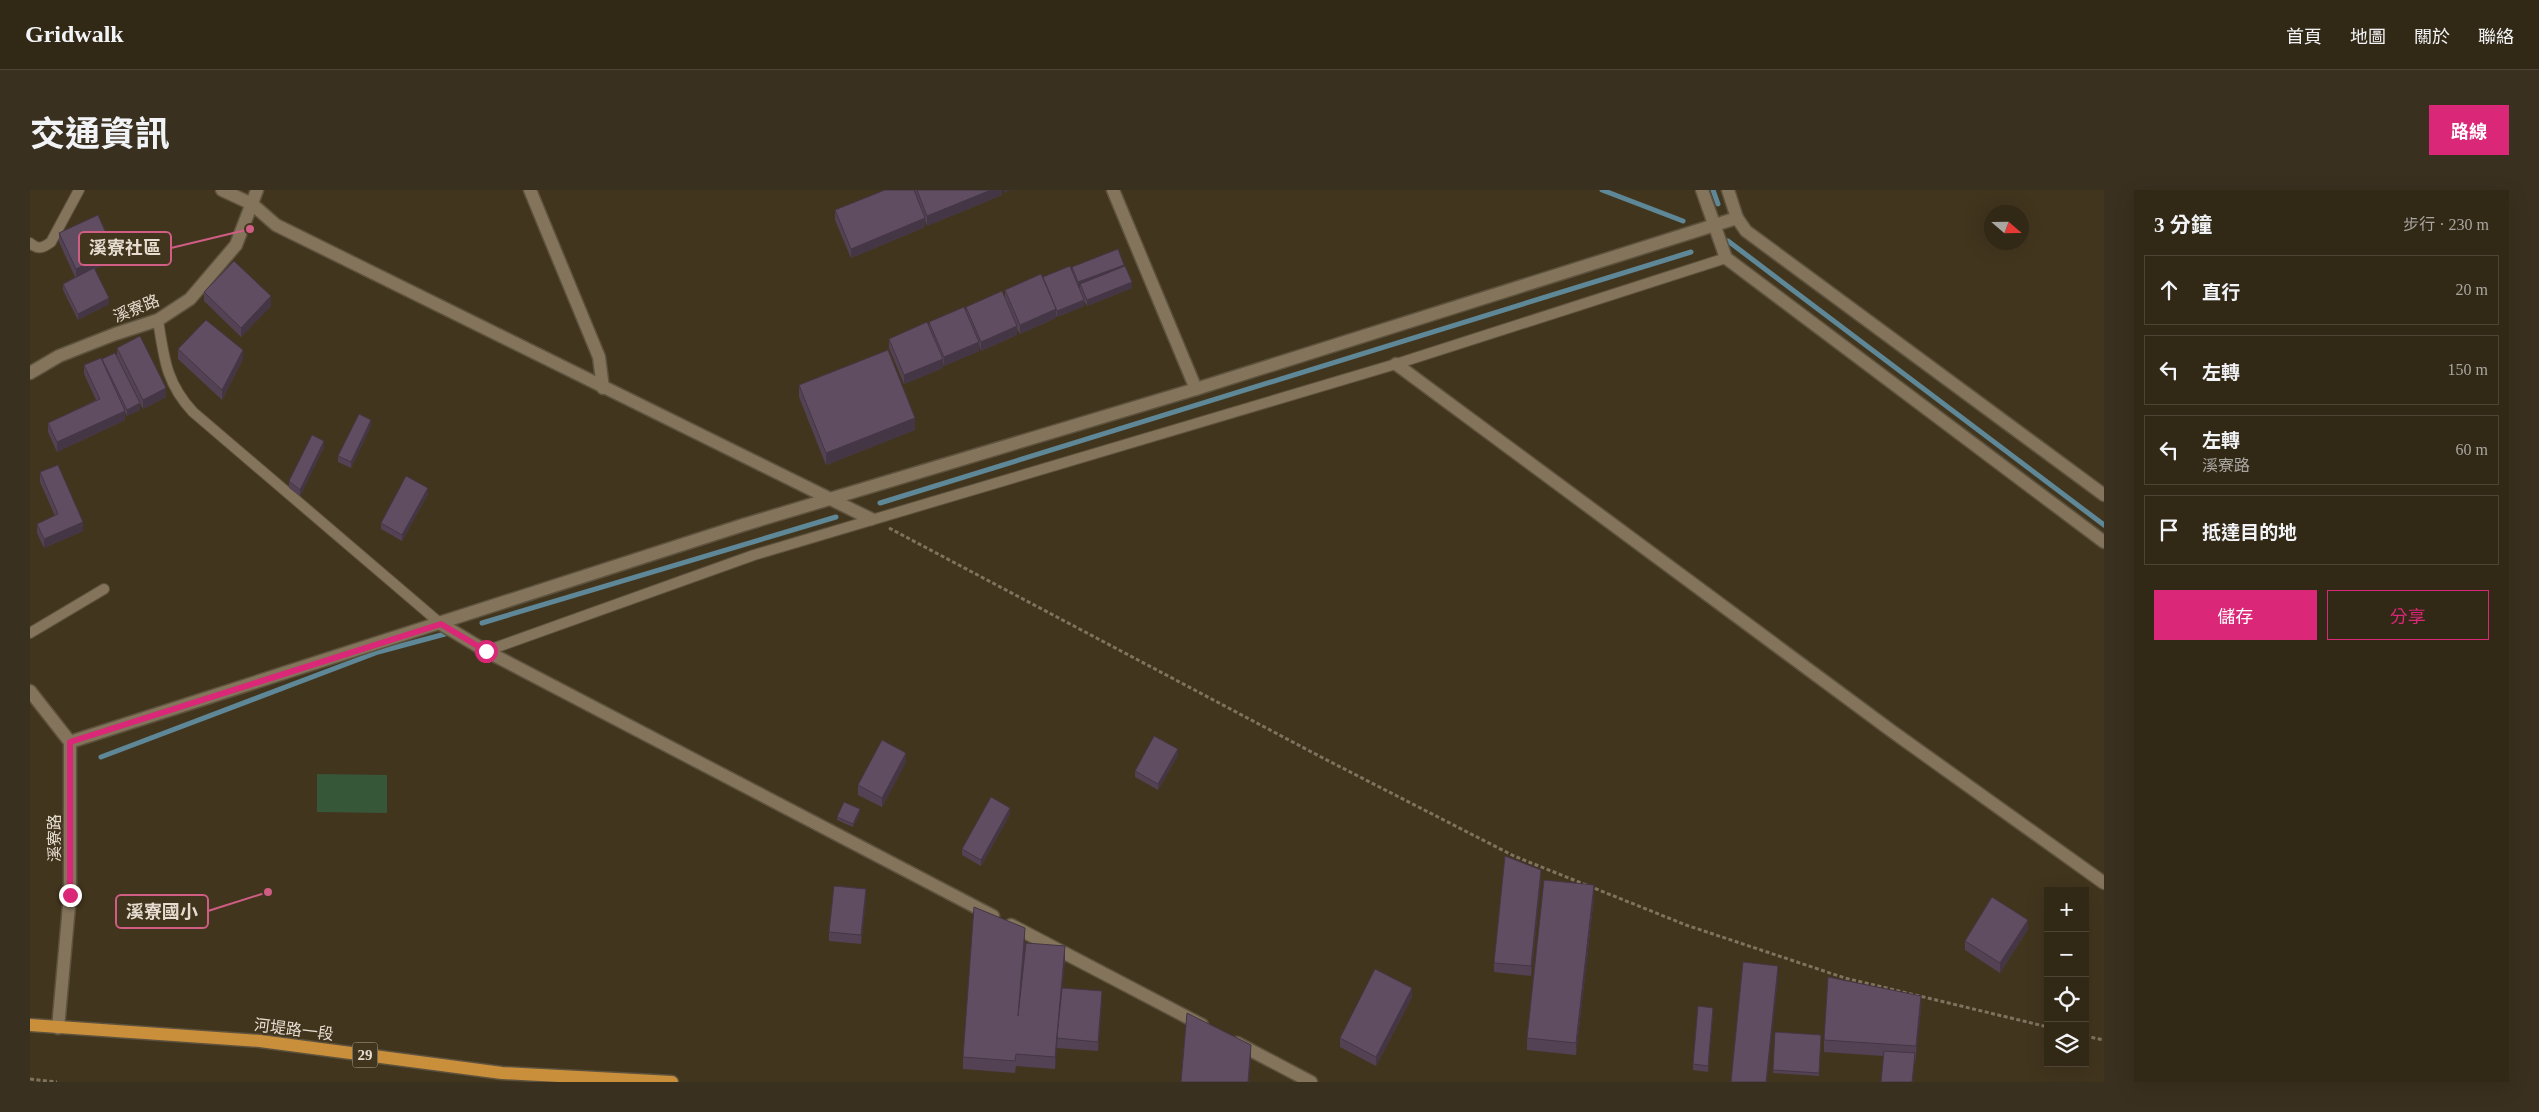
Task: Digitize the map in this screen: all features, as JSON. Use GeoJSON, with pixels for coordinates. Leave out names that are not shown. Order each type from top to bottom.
{"type":"FeatureCollection","features":[{"type":"Feature","properties":{"kind":"main road","name":"河堤路一段"},"geometry":{"type":"LineString","coordinates":[[30,1025],[260,1041],[502,1073],[672,1082]]}},
{"type":"Feature","properties":{"kind":"street"},"geometry":{"type":"LineString","coordinates":[[222,190],[252,204],[276,225],[603,388],[834,499],[871,519]]}},
{"type":"Feature","properties":{"kind":"street","name":"溪寮路"},"geometry":{"type":"LineString","coordinates":[[30,373],[59,356],[115,334],[158,320],[190,299],[236,245],[257,190]]}},
{"type":"Feature","properties":{"kind":"street"},"geometry":{"type":"LineString","coordinates":[[530,190],[599,357],[603,388]]}},
{"type":"Feature","properties":{"kind":"street"},"geometry":{"type":"LineString","coordinates":[[1113,190],[1196,389]]}},
{"type":"Feature","properties":{"kind":"street"},"geometry":{"type":"LineString","coordinates":[[1702,190],[1726,258],[2104,542]]}},
{"type":"Feature","properties":{"kind":"street"},"geometry":{"type":"LineString","coordinates":[[1728,190],[1737,218],[1746,231],[2104,495]]}},
{"type":"Feature","properties":{"kind":"street"},"geometry":{"type":"LineString","coordinates":[[30,690],[70,742],[441,624],[743,525],[1196,389],[1714,227],[1737,218]]}},
{"type":"Feature","properties":{"kind":"street"},"geometry":{"type":"LineString","coordinates":[[1396,364],[1893,732],[2104,883]]}},
{"type":"Feature","properties":{"kind":"street"},"geometry":{"type":"LineString","coordinates":[[441,624],[486,651],[1311,1082]]}},
{"type":"Feature","properties":{"kind":"street","name":"溪寮路"},"geometry":{"type":"LineString","coordinates":[[58,1028],[70,895],[70,742]]}},
{"type":"Feature","properties":{"kind":"lane"},"geometry":{"type":"LineString","coordinates":[[30,244],[36,248],[44,248],[59,231],[79,190]]}},
{"type":"Feature","properties":{"kind":"lane"},"geometry":{"type":"LineString","coordinates":[[486,651],[754,555],[1396,364],[1726,258]]}},
{"type":"Feature","properties":{"kind":"lane"},"geometry":{"type":"LineString","coordinates":[[158,320],[169,378],[179,398],[441,624]]}},
{"type":"Feature","properties":{"kind":"lane"},"geometry":{"type":"LineString","coordinates":[[30,633],[104,589]]}},
{"type":"Feature","properties":{"kind":"path"},"geometry":{"type":"LineString","coordinates":[[871,519],[1321,757],[1514,856],[1686,925],[1846,978],[2044,1026]]}},
{"type":"Feature","properties":{"kind":"path"},"geometry":{"type":"LineString","coordinates":[[2089,1037],[2104,1040]]}},
{"type":"Feature","properties":{"kind":"path"},"geometry":{"type":"LineString","coordinates":[[30,1079],[57,1082]]}},
{"type":"Feature","properties":{"kind":"green space"},"geometry":{"type":"Polygon","coordinates":[[[317,774],[387,775],[387,813],[317,812],[317,774]]]}},
{"type":"Feature","properties":{"kind":"building"},"geometry":{"type":"Polygon","coordinates":[[[885,190],[914,190],[925,218],[851,249],[835,210],[885,190]]]}},
{"type":"Feature","properties":{"kind":"building"},"geometry":{"type":"Polygon","coordinates":[[[917,190],[991,190],[927,216],[917,190]]]}},
{"type":"Feature","properties":{"kind":"building"},"geometry":{"type":"Polygon","coordinates":[[[98,215],[114,251],[76,269],[59,233],[98,215]]]}},
{"type":"Feature","properties":{"kind":"building"},"geometry":{"type":"Polygon","coordinates":[[[1118,249],[1124,265],[1078,282],[1072,267],[1118,249]]]}},
{"type":"Feature","properties":{"kind":"building"},"geometry":{"type":"Polygon","coordinates":[[[234,261],[271,296],[241,328],[204,292],[234,261]]]}},
{"type":"Feature","properties":{"kind":"building"},"geometry":{"type":"Polygon","coordinates":[[[1070,266],[1084,300],[1057,311],[1043,277],[1070,266]]]}},
{"type":"Feature","properties":{"kind":"building"},"geometry":{"type":"Polygon","coordinates":[[[1125,266],[1132,282],[1087,300],[1080,284],[1125,266]]]}},
{"type":"Feature","properties":{"kind":"building"},"geometry":{"type":"Polygon","coordinates":[[[94,268],[109,298],[78,314],[63,284],[94,268]]]}},
{"type":"Feature","properties":{"kind":"building"},"geometry":{"type":"Polygon","coordinates":[[[1041,274],[1056,309],[1020,325],[1005,290],[1041,274]]]}},
{"type":"Feature","properties":{"kind":"building"},"geometry":{"type":"Polygon","coordinates":[[[1002,291],[1017,326],[981,342],[966,307],[1002,291]]]}},
{"type":"Feature","properties":{"kind":"building"},"geometry":{"type":"Polygon","coordinates":[[[964,307],[979,342],[944,357],[929,322],[964,307]]]}},
{"type":"Feature","properties":{"kind":"building"},"geometry":{"type":"Polygon","coordinates":[[[206,320],[243,350],[222,390],[178,349],[206,320]]]}},
{"type":"Feature","properties":{"kind":"building"},"geometry":{"type":"Polygon","coordinates":[[[927,322],[943,359],[904,375],[889,339],[927,322]]]}},
{"type":"Feature","properties":{"kind":"building"},"geometry":{"type":"Polygon","coordinates":[[[140,336],[166,388],[143,400],[117,348],[140,336]]]}},
{"type":"Feature","properties":{"kind":"building"},"geometry":{"type":"Polygon","coordinates":[[[888,350],[915,418],[826,453],[799,385],[888,350]]]}},
{"type":"Feature","properties":{"kind":"building"},"geometry":{"type":"Polygon","coordinates":[[[115,353],[140,403],[127,410],[102,359],[115,353]]]}},
{"type":"Feature","properties":{"kind":"building"},"geometry":{"type":"Polygon","coordinates":[[[101,358],[125,411],[57,442],[48,423],[100,399],[84,365],[101,358]]]}},
{"type":"Feature","properties":{"kind":"building"},"geometry":{"type":"Polygon","coordinates":[[[359,414],[371,420],[351,462],[338,456],[359,414]]]}},
{"type":"Feature","properties":{"kind":"building"},"geometry":{"type":"Polygon","coordinates":[[[312,435],[324,441],[300,490],[289,481],[312,435]]]}},
{"type":"Feature","properties":{"kind":"building"},"geometry":{"type":"Polygon","coordinates":[[[58,465],[83,522],[44,539],[37,524],[58,514],[40,472],[58,465]]]}},
{"type":"Feature","properties":{"kind":"building"},"geometry":{"type":"Polygon","coordinates":[[[406,476],[428,488],[402,535],[381,523],[406,476]]]}},
{"type":"Feature","properties":{"kind":"building"},"geometry":{"type":"Polygon","coordinates":[[[1154,736],[1178,749],[1158,784],[1135,771],[1154,736]]]}},
{"type":"Feature","properties":{"kind":"building"},"geometry":{"type":"Polygon","coordinates":[[[882,740],[906,753],[882,798],[858,785],[882,740]]]}},
{"type":"Feature","properties":{"kind":"building"},"geometry":{"type":"Polygon","coordinates":[[[991,797],[1010,808],[981,860],[962,849],[991,797]]]}},
{"type":"Feature","properties":{"kind":"building"},"geometry":{"type":"Polygon","coordinates":[[[844,802],[860,809],[853,824],[837,817],[844,802]]]}},
{"type":"Feature","properties":{"kind":"building"},"geometry":{"type":"Polygon","coordinates":[[[1505,856],[1541,870],[1531,966],[1494,963],[1505,856]]]}},
{"type":"Feature","properties":{"kind":"building"},"geometry":{"type":"Polygon","coordinates":[[[1544,880],[1594,885],[1576,1043],[1527,1038],[1544,880]]]}},
{"type":"Feature","properties":{"kind":"building"},"geometry":{"type":"Polygon","coordinates":[[[834,886],[866,889],[861,935],[829,932],[834,886]]]}},
{"type":"Feature","properties":{"kind":"building"},"geometry":{"type":"Polygon","coordinates":[[[1992,897],[2028,920],[2000,963],[1965,941],[1992,897]]]}},
{"type":"Feature","properties":{"kind":"building"},"geometry":{"type":"Polygon","coordinates":[[[974,907],[1025,928],[1018,1016],[1026,943],[1065,946],[1055,1057],[1016,1054],[1015,1061],[963,1057],[974,907]]]}},
{"type":"Feature","properties":{"kind":"building"},"geometry":{"type":"Polygon","coordinates":[[[1743,962],[1778,966],[1766,1082],[1731,1082],[1743,962]]]}},
{"type":"Feature","properties":{"kind":"building"},"geometry":{"type":"Polygon","coordinates":[[[1375,969],[1412,988],[1376,1057],[1340,1038],[1375,969]]]}},
{"type":"Feature","properties":{"kind":"building"},"geometry":{"type":"Polygon","coordinates":[[[1828,977],[1921,996],[1916,1046],[1824,1040],[1828,977]]]}},
{"type":"Feature","properties":{"kind":"building"},"geometry":{"type":"Polygon","coordinates":[[[1062,988],[1102,991],[1098,1042],[1057,1038],[1062,988]]]}},
{"type":"Feature","properties":{"kind":"building"},"geometry":{"type":"Polygon","coordinates":[[[1698,1006],[1713,1008],[1708,1066],[1693,1064],[1698,1006]]]}},
{"type":"Feature","properties":{"kind":"building"},"geometry":{"type":"Polygon","coordinates":[[[1187,1013],[1251,1045],[1248,1082],[1181,1082],[1187,1013]]]}},
{"type":"Feature","properties":{"kind":"building"},"geometry":{"type":"Polygon","coordinates":[[[1775,1032],[1821,1035],[1819,1073],[1773,1070],[1775,1032]]]}},
{"type":"Feature","properties":{"kind":"building"},"geometry":{"type":"Polygon","coordinates":[[[1884,1051],[1915,1053],[1912,1082],[1881,1082],[1884,1051]]]}},
{"type":"Feature","properties":{"kind":"waterway"},"geometry":{"type":"LineString","coordinates":[[1602,190],[1683,221]]}},
{"type":"Feature","properties":{"kind":"waterway"},"geometry":{"type":"LineString","coordinates":[[1713,190],[1718,204]]}},
{"type":"Feature","properties":{"kind":"waterway"},"geometry":{"type":"LineString","coordinates":[[1728,241],[2104,525]]}},
{"type":"Feature","properties":{"kind":"waterway"},"geometry":{"type":"LineString","coordinates":[[880,503],[1691,252]]}},
{"type":"Feature","properties":{"kind":"waterway"},"geometry":{"type":"LineString","coordinates":[[482,623],[836,517]]}},
{"type":"Feature","properties":{"kind":"waterway"},"geometry":{"type":"LineString","coordinates":[[101,757],[378,652],[445,634]]}},
{"type":"Feature","properties":{"kind":"place","name":"溪寮社區"},"geometry":{"type":"Point","coordinates":[250,229]}},
{"type":"Feature","properties":{"kind":"place","name":"溪寮國小"},"geometry":{"type":"Point","coordinates":[268,892]}},
{"type":"Feature","properties":{"kind":"route"},"geometry":{"type":"LineString","coordinates":[[70,895],[70,742],[441,624],[486,651]]}}]}
